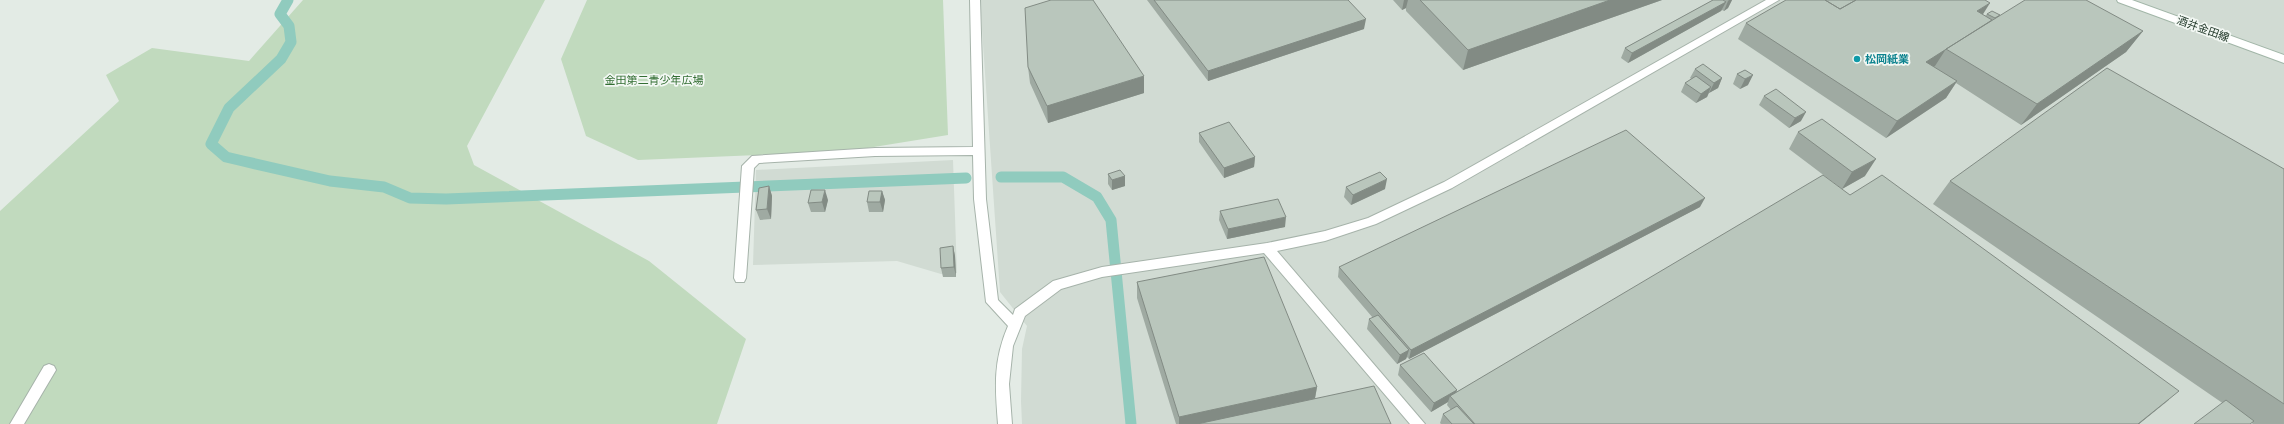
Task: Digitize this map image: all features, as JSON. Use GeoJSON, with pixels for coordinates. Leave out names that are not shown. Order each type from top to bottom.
{"type":"FeatureCollection","features":[{"type":"Feature","properties":{"kind":"street"},"geometry":{"type":"LineString","coordinates":[[975,0],[977,151],[980,200],[992,302],[1015,325]]}},
{"type":"Feature","properties":{"kind":"street"},"geometry":{"type":"LineString","coordinates":[[1005,424],[1002,384],[1006,346],[1020,313],[1057,285],[1102,272],[1267,248],[1325,236],[1372,220],[1448,185],[1774,0]]}},
{"type":"Feature","properties":{"kind":"street","name":"酒井金田線"},"geometry":{"type":"LineString","coordinates":[[2122,0],[2284,59]]}},
{"type":"Feature","properties":{"kind":"street"},"geometry":{"type":"LineString","coordinates":[[740,278],[748,166],[756,159],[875,152],[977,151]]}},
{"type":"Feature","properties":{"kind":"street"},"geometry":{"type":"LineString","coordinates":[[1267,248],[1418,424]]}},
{"type":"Feature","properties":{"kind":"street"},"geometry":{"type":"LineString","coordinates":[[17,424],[48,370]]}},
{"type":"Feature","properties":{"kind":"shaded area"},"geometry":{"type":"Polygon","coordinates":[[[980,0],[2284,0],[2284,424],[1022,424],[1022,349],[1027,326],[1000,292],[980,0]]]}},
{"type":"Feature","properties":{"kind":"shaded area"},"geometry":{"type":"Polygon","coordinates":[[[953,160],[957,273],[941,274],[897,261],[753,265],[756,170],[953,160]]]}},
{"type":"Feature","properties":{"kind":"green space"},"geometry":{"type":"Polygon","coordinates":[[[303,0],[545,0],[467,146],[474,165],[649,261],[746,339],[717,424],[0,424],[0,211],[119,101],[106,75],[152,48],[249,61],[303,0]]]}},
{"type":"Feature","properties":{"kind":"green space","name":"金田第二青少年広場"},"geometry":{"type":"Polygon","coordinates":[[[587,0],[943,0],[948,135],[849,151],[638,160],[586,136],[561,59],[587,0]]]}},
{"type":"Feature","properties":{"kind":"building"},"geometry":{"type":"Polygon","coordinates":[[[1051,0],[1093,0],[1144,76],[1047,106],[1028,67],[1025,8],[1051,0]]]}},
{"type":"Feature","properties":{"kind":"building"},"geometry":{"type":"Polygon","coordinates":[[[1154,0],[1348,0],[1366,19],[1208,71],[1154,0]]]}},
{"type":"Feature","properties":{"kind":"building"},"geometry":{"type":"Polygon","coordinates":[[[1420,0],[1610,0],[1468,50],[1420,0]]]}},
{"type":"Feature","properties":{"kind":"building"},"geometry":{"type":"Polygon","coordinates":[[[1713,0],[1723,0],[1726,2],[1632,53],[1625,48],[1713,0]]]}},
{"type":"Feature","properties":{"kind":"building","name":"松岡紙業"},"geometry":{"type":"Polygon","coordinates":[[[1786,0],[1825,0],[1840,9],[1856,0],[1985,0],[1990,3],[1977,11],[1992,20],[1926,62],[1957,81],[1897,121],[1746,23],[1786,0]]]}},
{"type":"Feature","properties":{"kind":"building"},"geometry":{"type":"Polygon","coordinates":[[[1825,0],[1856,0],[1840,9],[1825,0]]]}},
{"type":"Feature","properties":{"kind":"building"},"geometry":{"type":"Polygon","coordinates":[[[2025,0],[2086,0],[2143,31],[2037,104],[1946,49],[2025,0]]]}},
{"type":"Feature","properties":{"kind":"building"},"geometry":{"type":"Polygon","coordinates":[[[1992,11],[2000,15],[1995,18],[1987,14],[1992,11]]]}},
{"type":"Feature","properties":{"kind":"building"},"geometry":{"type":"Polygon","coordinates":[[[1703,64],[1722,78],[1714,83],[1695,69],[1703,64]]]}},
{"type":"Feature","properties":{"kind":"building"},"geometry":{"type":"Polygon","coordinates":[[[2107,68],[2284,169],[2284,404],[1950,181],[2107,68]]]}},
{"type":"Feature","properties":{"kind":"building"},"geometry":{"type":"Polygon","coordinates":[[[1745,70],[1753,75],[1745,79],[1737,74],[1745,70]]]}},
{"type":"Feature","properties":{"kind":"building"},"geometry":{"type":"Polygon","coordinates":[[[1696,76],[1711,87],[1701,94],[1685,83],[1696,76]]]}},
{"type":"Feature","properties":{"kind":"building"},"geometry":{"type":"Polygon","coordinates":[[[1776,89],[1806,112],[1795,118],[1764,96],[1776,89]]]}},
{"type":"Feature","properties":{"kind":"building"},"geometry":{"type":"Polygon","coordinates":[[[1822,119],[1876,159],[1852,172],[1798,132],[1822,119]]]}},
{"type":"Feature","properties":{"kind":"building"},"geometry":{"type":"Polygon","coordinates":[[[1229,122],[1255,157],[1224,168],[1199,133],[1229,122]]]}},
{"type":"Feature","properties":{"kind":"building"},"geometry":{"type":"Polygon","coordinates":[[[1626,130],[1705,198],[1411,350],[1339,267],[1626,130]]]}},
{"type":"Feature","properties":{"kind":"building"},"geometry":{"type":"Polygon","coordinates":[[[1120,170],[1125,176],[1112,180],[1108,174],[1120,170]]]}},
{"type":"Feature","properties":{"kind":"building"},"geometry":{"type":"Polygon","coordinates":[[[1380,172],[1387,179],[1353,195],[1346,187],[1380,172]]]}},
{"type":"Feature","properties":{"kind":"building"},"geometry":{"type":"Polygon","coordinates":[[[1823,175],[1850,195],[1882,175],[2179,391],[2138,424],[1475,424],[1450,396],[1823,175]]]}},
{"type":"Feature","properties":{"kind":"building"},"geometry":{"type":"Polygon","coordinates":[[[769,186],[767,209],[756,210],[759,188],[769,186]]]}},
{"type":"Feature","properties":{"kind":"building"},"geometry":{"type":"Polygon","coordinates":[[[811,190],[825,190],[822,202],[808,203],[811,190]]]}},
{"type":"Feature","properties":{"kind":"building"},"geometry":{"type":"Polygon","coordinates":[[[869,191],[882,191],[880,202],[867,202],[869,191]]]}},
{"type":"Feature","properties":{"kind":"building"},"geometry":{"type":"Polygon","coordinates":[[[1278,199],[1286,217],[1228,229],[1220,211],[1278,199]]]}},
{"type":"Feature","properties":{"kind":"building"},"geometry":{"type":"Polygon","coordinates":[[[953,246],[954,267],[941,268],[940,248],[953,246]]]}},
{"type":"Feature","properties":{"kind":"building"},"geometry":{"type":"Polygon","coordinates":[[[1264,257],[1317,387],[1179,417],[1137,282],[1264,257]]]}},
{"type":"Feature","properties":{"kind":"building"},"geometry":{"type":"Polygon","coordinates":[[[1378,315],[1409,350],[1400,355],[1369,319],[1378,315]]]}},
{"type":"Feature","properties":{"kind":"building"},"geometry":{"type":"Polygon","coordinates":[[[1424,353],[1457,390],[1434,403],[1400,365],[1424,353]]]}},
{"type":"Feature","properties":{"kind":"building"},"geometry":{"type":"Polygon","coordinates":[[[1374,386],[1391,424],[1197,424],[1374,386]]]}},
{"type":"Feature","properties":{"kind":"building"},"geometry":{"type":"Polygon","coordinates":[[[2226,400],[2254,421],[2250,424],[2194,424],[2226,400]]]}},
{"type":"Feature","properties":{"kind":"building"},"geometry":{"type":"Polygon","coordinates":[[[1457,406],[1474,424],[1452,424],[1443,414],[1457,406]]]}},
{"type":"Feature","properties":{"kind":"waterway"},"geometry":{"type":"LineString","coordinates":[[288,0],[280,14],[289,26],[291,42],[281,59],[229,108],[211,144],[226,157],[330,181],[384,187],[410,198],[446,199],[966,178]]}},
{"type":"Feature","properties":{"kind":"waterway"},"geometry":{"type":"LineString","coordinates":[[1001,177],[1063,177],[1097,197],[1111,220],[1131,424]]}},
{"type":"Feature","properties":{"kind":"place","name":"松岡紙業"},"geometry":{"type":"Point","coordinates":[1857,59]}}]}
